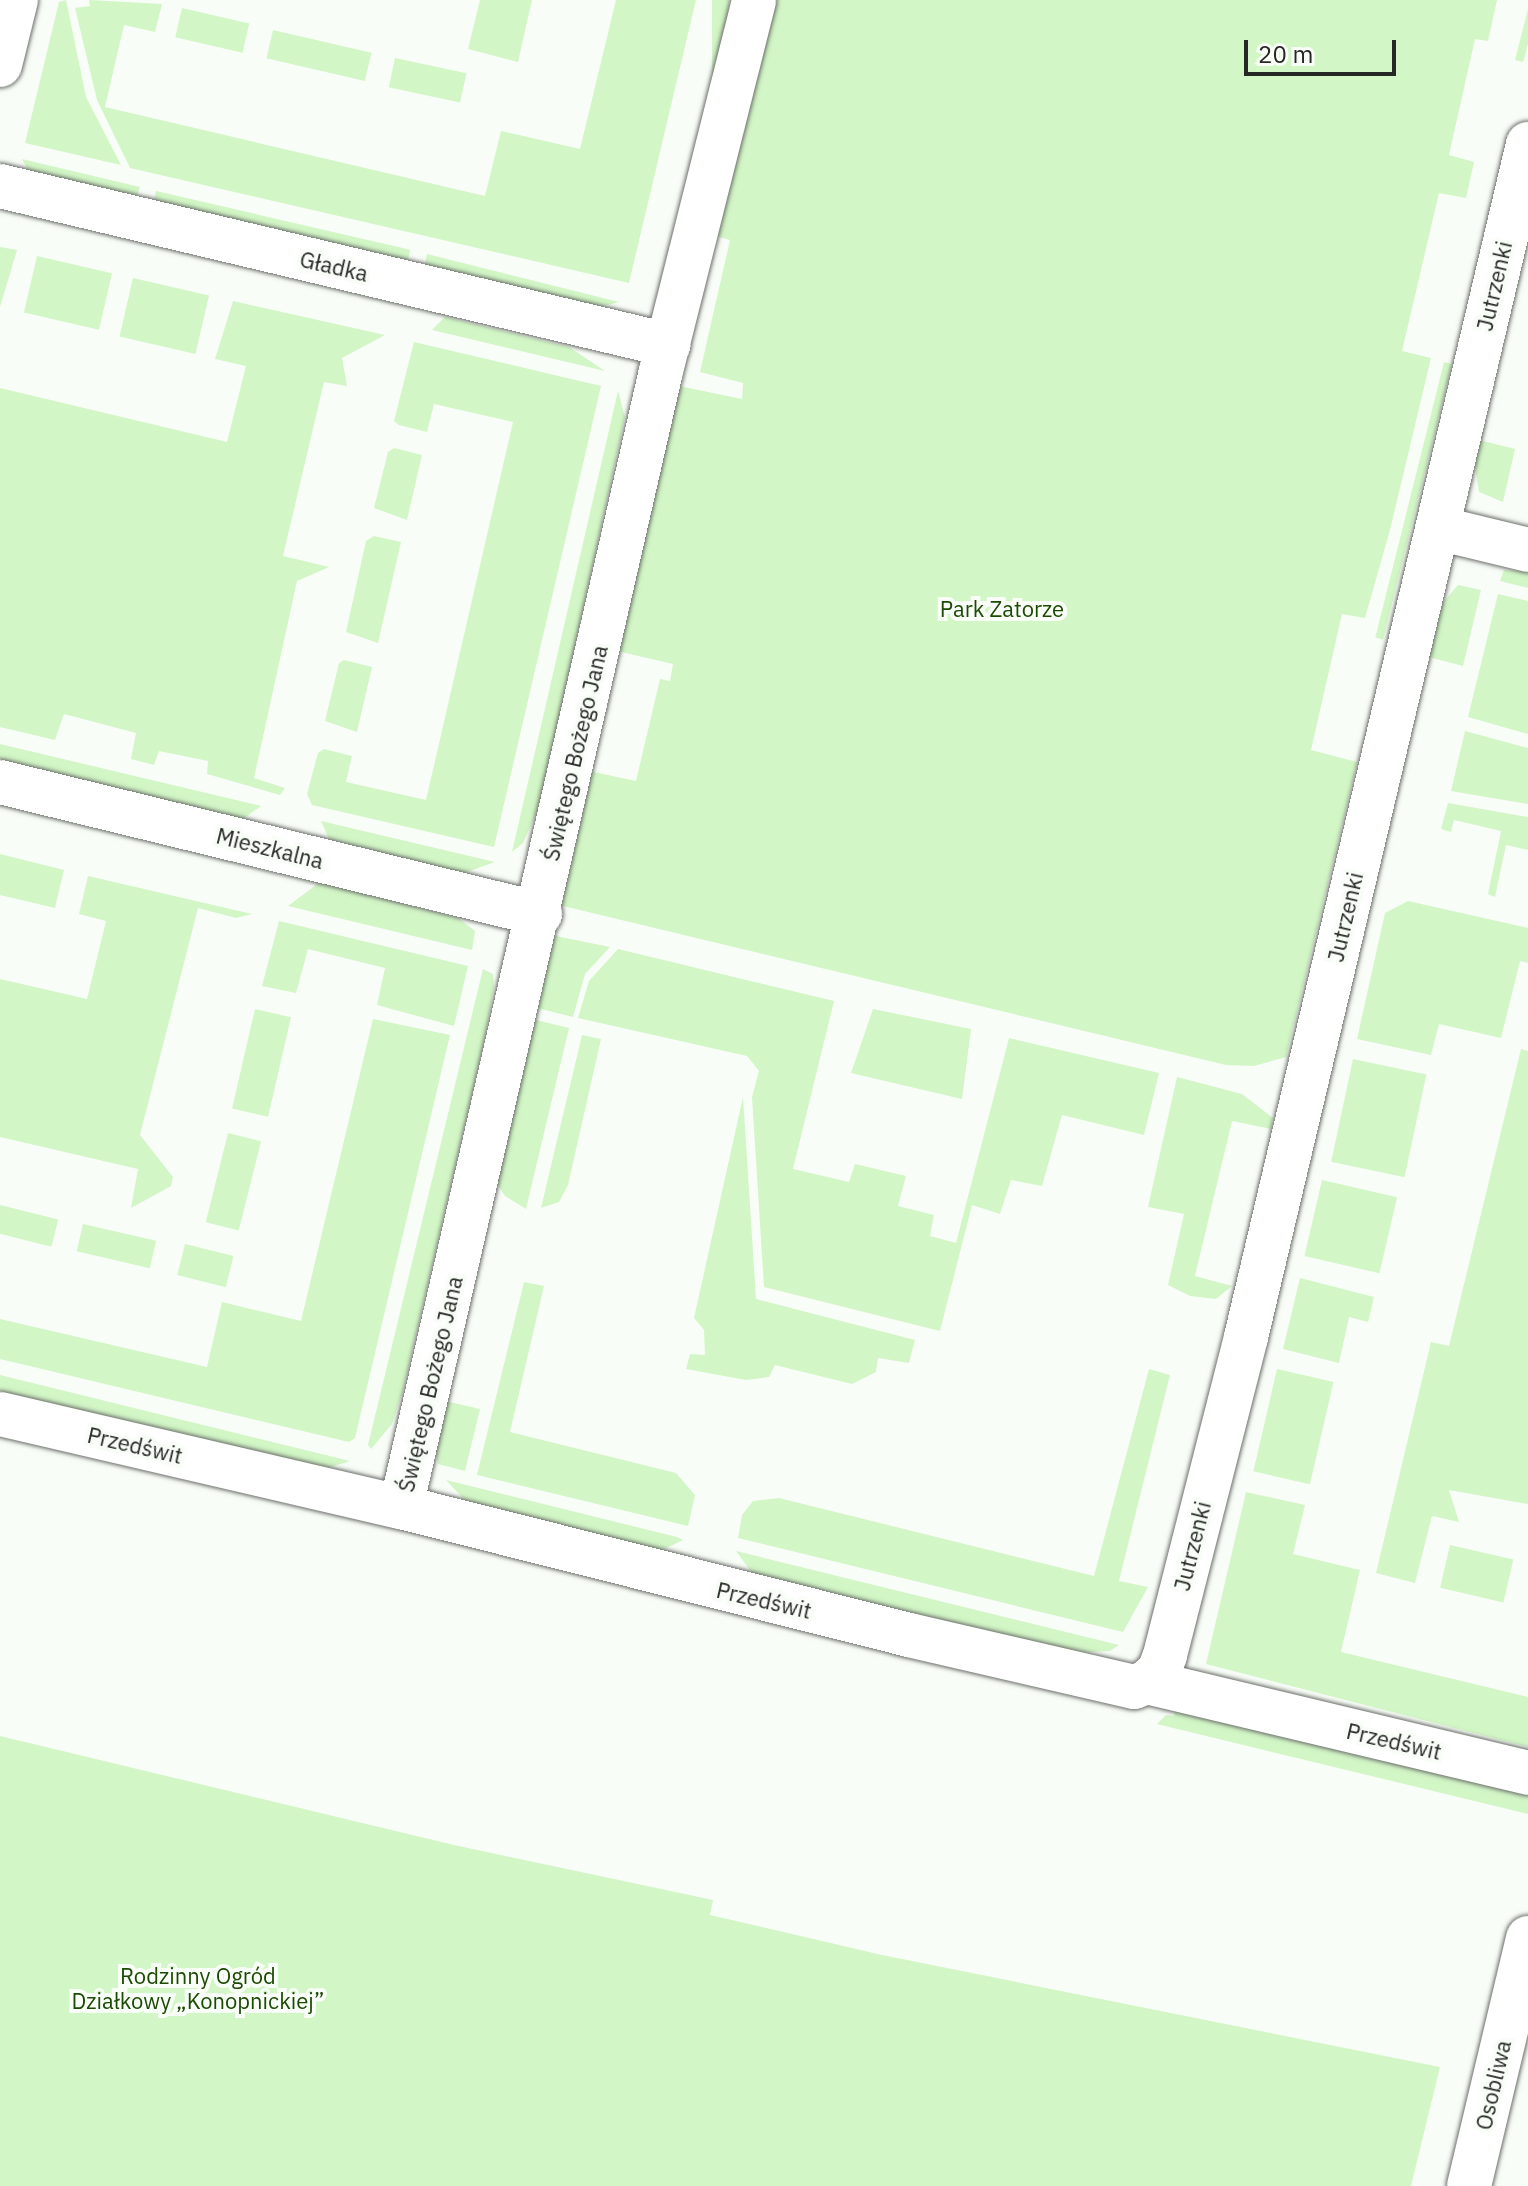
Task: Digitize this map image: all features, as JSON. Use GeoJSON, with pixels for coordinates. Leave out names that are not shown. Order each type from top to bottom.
{"type":"FeatureCollection","features":[{"type":"Feature","properties":{"kind":"street"},"geometry":{"type":"LineString","coordinates":[[0,65],[16,0]]}},
{"type":"Feature","properties":{"kind":"street","name":"Świętego Bożego Jana"},"geometry":{"type":"LineString","coordinates":[[401,1507],[540,914],[668,345],[754,0]]}},
{"type":"Feature","properties":{"kind":"street","name":"Jutrzenki"},"geometry":{"type":"LineString","coordinates":[[1147,1682],[1159,1671],[1165,1655],[1246,1337],[1528,144]]}},
{"type":"Feature","properties":{"kind":"street","name":"Gładka"},"geometry":{"type":"LineString","coordinates":[[0,186],[668,345]]}},
{"type":"Feature","properties":{"kind":"street"},"geometry":{"type":"LineString","coordinates":[[1438,528],[1528,550]]}},
{"type":"Feature","properties":{"kind":"street","name":"Mieszkalna"},"geometry":{"type":"LineString","coordinates":[[0,782],[540,914]]}},
{"type":"Feature","properties":{"kind":"street","name":"Przedświt"},"geometry":{"type":"LineString","coordinates":[[0,1414],[401,1507],[909,1635],[1134,1687],[1147,1682],[1528,1773]]}},
{"type":"Feature","properties":{"kind":"street","name":"Osobliwa"},"geometry":{"type":"LineString","coordinates":[[1469,2186],[1528,1938]]}},
{"type":"Feature","properties":{"kind":"green space"},"geometry":{"type":"Polygon","coordinates":[[[66,0],[86,97],[121,165],[25,143],[59,2],[66,0]]]}},
{"type":"Feature","properties":{"kind":"green space"},"geometry":{"type":"Polygon","coordinates":[[[89,0],[162,4],[155,32],[124,25],[105,107],[485,196],[501,131],[580,149],[616,0],[696,0],[629,283],[130,168],[97,100],[75,8],[90,6],[89,0]]]}},
{"type":"Feature","properties":{"kind":"green space"},"geometry":{"type":"Polygon","coordinates":[[[480,0],[532,0],[518,62],[468,49],[480,0]]]}},
{"type":"Feature","properties":{"kind":"green space"},"geometry":{"type":"Polygon","coordinates":[[[712,0],[729,0],[729,228],[712,228],[712,0]]]}},
{"type":"Feature","properties":{"kind":"green space","name":"Park Zatorze"},"geometry":{"type":"Polygon","coordinates":[[[772,0],[1497,0],[1488,41],[1475,39],[1449,155],[1474,162],[1466,198],[1439,193],[1402,351],[1431,358],[1390,530],[1365,618],[1342,614],[1311,750],[1357,762],[1286,1057],[1254,1066],[1226,1065],[559,905],[589,771],[636,781],[660,679],[670,681],[673,664],[617,651],[679,386],[742,399],[743,383],[700,372],[730,240],[715,236],[772,0]]]}},
{"type":"Feature","properties":{"kind":"green space"},"geometry":{"type":"Polygon","coordinates":[[[182,8],[249,24],[242,53],[175,37],[182,8]]]}},
{"type":"Feature","properties":{"kind":"green space"},"geometry":{"type":"Polygon","coordinates":[[[1528,9],[1528,44],[1523,62],[1515,60],[1528,9]]]}},
{"type":"Feature","properties":{"kind":"green space"},"geometry":{"type":"Polygon","coordinates":[[[273,30],[371,53],[365,81],[266,58],[273,30]]]}},
{"type":"Feature","properties":{"kind":"green space"},"geometry":{"type":"Polygon","coordinates":[[[395,58],[466,73],[460,103],[389,87],[395,58]]]}},
{"type":"Feature","properties":{"kind":"green space"},"geometry":{"type":"Polygon","coordinates":[[[22,159],[140,187],[135,203],[29,172],[22,159]]]}},
{"type":"Feature","properties":{"kind":"green space"},"geometry":{"type":"Polygon","coordinates":[[[156,191],[410,250],[407,264],[153,206],[156,191]]]}},
{"type":"Feature","properties":{"kind":"green space"},"geometry":{"type":"Polygon","coordinates":[[[0,247],[17,250],[0,307],[0,247]]]}},
{"type":"Feature","properties":{"kind":"green space"},"geometry":{"type":"Polygon","coordinates":[[[427,254],[619,302],[600,307],[424,269],[427,254]]]}},
{"type":"Feature","properties":{"kind":"green space"},"geometry":{"type":"Polygon","coordinates":[[[37,256],[112,273],[99,330],[24,313],[37,256]]]}},
{"type":"Feature","properties":{"kind":"green space"},"geometry":{"type":"Polygon","coordinates":[[[133,278],[209,296],[196,354],[120,336],[133,278]]]}},
{"type":"Feature","properties":{"kind":"green space"},"geometry":{"type":"Polygon","coordinates":[[[233,301],[385,335],[342,358],[347,386],[324,382],[283,556],[329,567],[297,581],[254,778],[285,788],[280,795],[207,774],[208,761],[159,751],[154,765],[131,759],[136,733],[64,714],[55,740],[0,727],[0,388],[227,442],[246,366],[215,359],[233,301]]]}},
{"type":"Feature","properties":{"kind":"green space"},"geometry":{"type":"Polygon","coordinates":[[[445,317],[569,347],[605,371],[432,330],[445,317]]]}},
{"type":"Feature","properties":{"kind":"green space"},"geometry":{"type":"Polygon","coordinates":[[[414,342],[601,386],[494,847],[312,805],[307,794],[318,753],[324,749],[352,756],[346,782],[426,800],[513,422],[434,404],[427,432],[394,421],[414,342]]]}},
{"type":"Feature","properties":{"kind":"green space"},"geometry":{"type":"Polygon","coordinates":[[[1444,362],[1452,364],[1383,639],[1375,638],[1444,362]]]}},
{"type":"Feature","properties":{"kind":"green space"},"geometry":{"type":"Polygon","coordinates":[[[618,391],[625,417],[540,805],[523,843],[512,852],[618,391]]]}},
{"type":"Feature","properties":{"kind":"green space"},"geometry":{"type":"Polygon","coordinates":[[[1479,440],[1515,449],[1503,502],[1479,492],[1473,454],[1479,440]]]}},
{"type":"Feature","properties":{"kind":"green space"},"geometry":{"type":"Polygon","coordinates":[[[394,448],[422,455],[407,520],[374,508],[388,452],[394,448]]]}},
{"type":"Feature","properties":{"kind":"green space"},"geometry":{"type":"Polygon","coordinates":[[[374,536],[401,542],[378,643],[346,632],[366,541],[374,536]]]}},
{"type":"Feature","properties":{"kind":"green space"},"geometry":{"type":"Polygon","coordinates":[[[1504,570],[1528,572],[1528,588],[1500,581],[1504,570]]]}},
{"type":"Feature","properties":{"kind":"green space"},"geometry":{"type":"Polygon","coordinates":[[[1458,585],[1481,590],[1463,666],[1425,656],[1440,606],[1458,585]]]}},
{"type":"Feature","properties":{"kind":"green space"},"geometry":{"type":"Polygon","coordinates":[[[1498,594],[1528,601],[1528,734],[1468,717],[1498,594]]]}},
{"type":"Feature","properties":{"kind":"green space"},"geometry":{"type":"Polygon","coordinates":[[[344,660],[372,667],[357,732],[325,721],[339,663],[344,660]]]}},
{"type":"Feature","properties":{"kind":"green space"},"geometry":{"type":"Polygon","coordinates":[[[1465,731],[1528,748],[1528,804],[1451,791],[1465,731]]]}},
{"type":"Feature","properties":{"kind":"green space"},"geometry":{"type":"Polygon","coordinates":[[[0,744],[261,806],[243,819],[187,806],[0,760],[0,744]]]}},
{"type":"Feature","properties":{"kind":"green space"},"geometry":{"type":"Polygon","coordinates":[[[1448,803],[1528,817],[1528,850],[1506,845],[1495,897],[1488,894],[1501,831],[1454,820],[1451,832],[1441,829],[1448,803]]]}},
{"type":"Feature","properties":{"kind":"green space"},"geometry":{"type":"Polygon","coordinates":[[[321,821],[495,862],[461,874],[329,839],[321,821]]]}},
{"type":"Feature","properties":{"kind":"green space"},"geometry":{"type":"Polygon","coordinates":[[[0,854],[64,870],[55,908],[0,895],[0,854]]]}},
{"type":"Feature","properties":{"kind":"green space"},"geometry":{"type":"Polygon","coordinates":[[[88,876],[252,914],[236,918],[198,908],[140,1135],[173,1177],[171,1186],[131,1208],[138,1169],[0,1137],[0,979],[87,999],[106,921],[79,914],[88,876]]]}},
{"type":"Feature","properties":{"kind":"green space"},"geometry":{"type":"Polygon","coordinates":[[[320,882],[458,918],[475,931],[472,950],[288,906],[320,882]]]}},
{"type":"Feature","properties":{"kind":"green space"},"geometry":{"type":"Polygon","coordinates":[[[1408,901],[1528,928],[1528,963],[1520,961],[1501,1038],[1439,1024],[1431,1055],[1357,1039],[1385,913],[1408,901]]]}},
{"type":"Feature","properties":{"kind":"green space"},"geometry":{"type":"Polygon","coordinates":[[[279,921],[468,966],[454,1026],[377,1005],[385,968],[308,949],[296,993],[262,986],[279,921]]]}},
{"type":"Feature","properties":{"kind":"green space"},"geometry":{"type":"Polygon","coordinates":[[[551,935],[610,947],[585,974],[573,1017],[533,1007],[551,935]]]}},
{"type":"Feature","properties":{"kind":"green space"},"geometry":{"type":"Polygon","coordinates":[[[618,949],[834,1001],[793,1169],[849,1182],[855,1164],[906,1176],[898,1206],[934,1215],[930,1236],[956,1243],[1009,1038],[1159,1073],[1144,1135],[1062,1115],[1042,1186],[1011,1180],[1000,1214],[972,1205],[940,1331],[764,1287],[752,1097],[759,1071],[747,1056],[578,1018],[589,981],[618,949]]]}},
{"type":"Feature","properties":{"kind":"green space"},"geometry":{"type":"Polygon","coordinates":[[[483,969],[493,974],[494,987],[484,1042],[403,1390],[392,1424],[371,1449],[368,1445],[483,969]]]}},
{"type":"Feature","properties":{"kind":"green space"},"geometry":{"type":"Polygon","coordinates":[[[255,1009],[291,1017],[268,1117],[232,1108],[255,1009]]]}},
{"type":"Feature","properties":{"kind":"green space"},"geometry":{"type":"Polygon","coordinates":[[[873,1009],[971,1029],[962,1099],[851,1073],[873,1009]]]}},
{"type":"Feature","properties":{"kind":"green space"},"geometry":{"type":"Polygon","coordinates":[[[373,1019],[450,1035],[355,1438],[349,1442],[0,1359],[0,1319],[207,1367],[222,1302],[301,1321],[373,1019]]]}},
{"type":"Feature","properties":{"kind":"green space"},"geometry":{"type":"Polygon","coordinates":[[[532,1019],[569,1028],[526,1209],[505,1196],[492,1176],[532,1019]]]}},
{"type":"Feature","properties":{"kind":"green space"},"geometry":{"type":"Polygon","coordinates":[[[582,1035],[601,1039],[568,1185],[559,1202],[541,1208],[582,1035]]]}},
{"type":"Feature","properties":{"kind":"green space"},"geometry":{"type":"Polygon","coordinates":[[[1521,1049],[1528,1051],[1528,1504],[1449,1490],[1459,1522],[1432,1516],[1415,1583],[1376,1573],[1431,1342],[1449,1346],[1521,1049]]]}},
{"type":"Feature","properties":{"kind":"green space"},"geometry":{"type":"Polygon","coordinates":[[[1353,1059],[1426,1075],[1405,1177],[1331,1162],[1353,1059]]]}},
{"type":"Feature","properties":{"kind":"green space"},"geometry":{"type":"Polygon","coordinates":[[[1177,1077],[1242,1094],[1273,1118],[1271,1129],[1232,1121],[1195,1276],[1232,1286],[1216,1299],[1190,1296],[1168,1285],[1184,1214],[1148,1207],[1177,1077]]]}},
{"type":"Feature","properties":{"kind":"green space"},"geometry":{"type":"Polygon","coordinates":[[[743,1097],[756,1299],[915,1340],[909,1363],[878,1358],[876,1372],[852,1384],[775,1365],[769,1377],[746,1380],[686,1369],[690,1354],[705,1355],[704,1330],[694,1318],[743,1097]]]}},
{"type":"Feature","properties":{"kind":"green space"},"geometry":{"type":"Polygon","coordinates":[[[228,1133],[261,1141],[239,1230],[206,1222],[228,1133]]]}},
{"type":"Feature","properties":{"kind":"green space"},"geometry":{"type":"Polygon","coordinates":[[[1322,1180],[1397,1197],[1379,1273],[1304,1256],[1322,1180]]]}},
{"type":"Feature","properties":{"kind":"green space"},"geometry":{"type":"Polygon","coordinates":[[[0,1205],[58,1220],[51,1247],[0,1234],[0,1205]]]}},
{"type":"Feature","properties":{"kind":"green space"},"geometry":{"type":"Polygon","coordinates":[[[83,1224],[156,1241],[150,1268],[77,1251],[83,1224]]]}},
{"type":"Feature","properties":{"kind":"green space"},"geometry":{"type":"Polygon","coordinates":[[[185,1244],[234,1256],[226,1287],[177,1275],[185,1244]]]}},
{"type":"Feature","properties":{"kind":"green space"},"geometry":{"type":"Polygon","coordinates":[[[1300,1278],[1374,1297],[1368,1322],[1349,1317],[1339,1363],[1283,1349],[1300,1278]]]}},
{"type":"Feature","properties":{"kind":"green space"},"geometry":{"type":"Polygon","coordinates":[[[524,1282],[544,1286],[510,1432],[676,1473],[695,1495],[688,1526],[477,1475],[524,1282]]]}},
{"type":"Feature","properties":{"kind":"green space"},"geometry":{"type":"Polygon","coordinates":[[[1149,1369],[1170,1375],[1119,1581],[1148,1587],[1123,1632],[738,1538],[742,1515],[753,1501],[779,1498],[1094,1576],[1149,1369]]]}},
{"type":"Feature","properties":{"kind":"green space"},"geometry":{"type":"Polygon","coordinates":[[[1277,1369],[1334,1382],[1310,1484],[1253,1471],[1277,1369]]]}},
{"type":"Feature","properties":{"kind":"green space"},"geometry":{"type":"Polygon","coordinates":[[[0,1375],[350,1461],[325,1469],[0,1393],[0,1375]]]}},
{"type":"Feature","properties":{"kind":"green space"},"geometry":{"type":"Polygon","coordinates":[[[441,1400],[480,1409],[465,1471],[438,1464],[435,1447],[441,1400]]]}},
{"type":"Feature","properties":{"kind":"green space"},"geometry":{"type":"Polygon","coordinates":[[[446,1480],[683,1540],[656,1553],[471,1507],[446,1480]]]}},
{"type":"Feature","properties":{"kind":"green space"},"geometry":{"type":"Polygon","coordinates":[[[1246,1492],[1305,1505],[1293,1554],[1360,1570],[1341,1652],[1528,1697],[1528,1747],[1206,1664],[1246,1492]]]}},
{"type":"Feature","properties":{"kind":"green space"},"geometry":{"type":"Polygon","coordinates":[[[1450,1545],[1513,1560],[1503,1602],[1440,1588],[1450,1545]]]}},
{"type":"Feature","properties":{"kind":"green space"},"geometry":{"type":"Polygon","coordinates":[[[736,1551],[1119,1645],[1110,1651],[1074,1653],[752,1573],[736,1551]]]}},
{"type":"Feature","properties":{"kind":"green space"},"geometry":{"type":"Polygon","coordinates":[[[1176,1702],[1528,1791],[1528,1814],[1157,1724],[1166,1715],[1174,1716],[1176,1702]]]}},
{"type":"Feature","properties":{"kind":"green space","name":"Rodzinny Ogród Działkowy „Konopnickiej”"},"geometry":{"type":"Polygon","coordinates":[[[0,1736],[454,1845],[713,1900],[710,1915],[882,1955],[1440,2067],[1411,2186],[0,2186],[0,1736]]]}}]}
